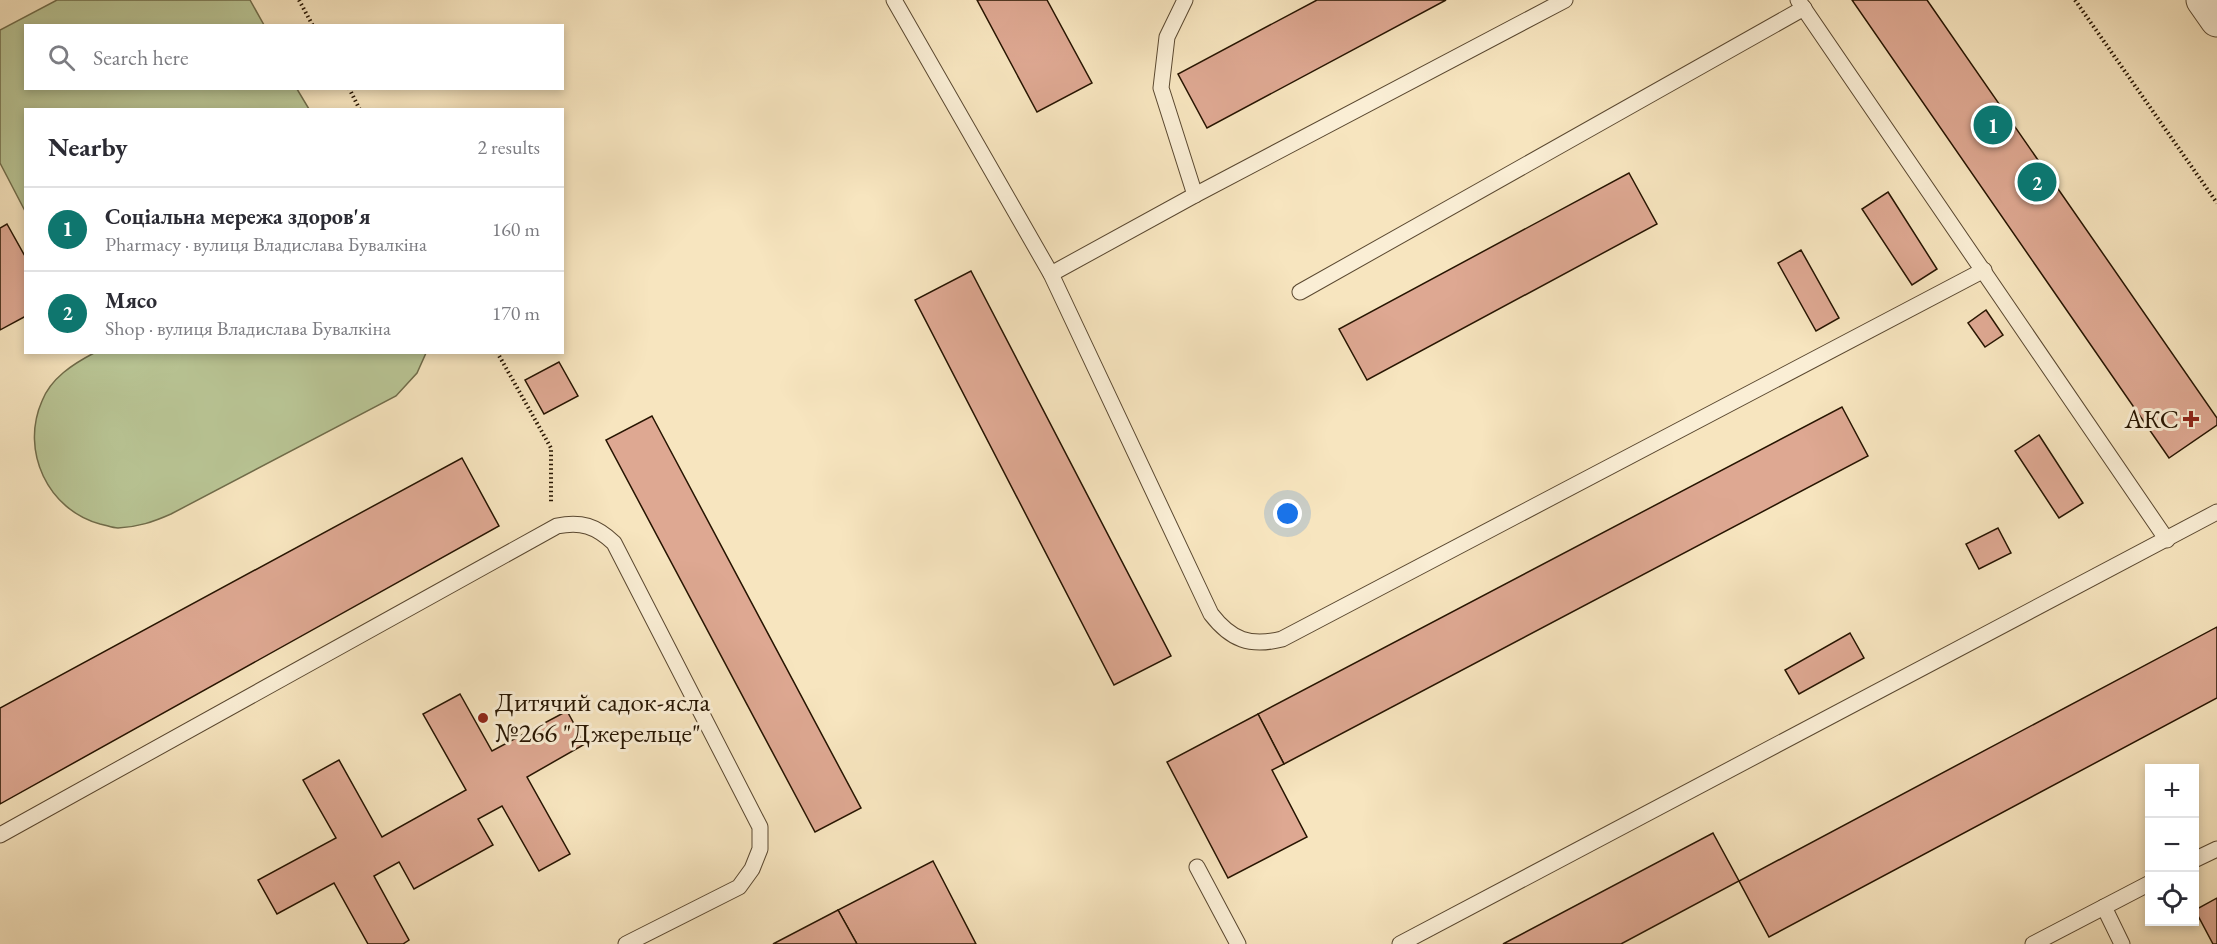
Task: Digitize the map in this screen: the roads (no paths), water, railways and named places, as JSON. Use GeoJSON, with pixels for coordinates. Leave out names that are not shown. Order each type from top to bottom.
{"type":"FeatureCollection","features":[{"type":"Feature","properties":{"kind":"street"},"geometry":{"type":"LineString","coordinates":[[2203,0],[2217,20]]}},
{"type":"Feature","properties":{"kind":"lane"},"geometry":{"type":"LineString","coordinates":[[894,0],[1051,274],[1211,614],[1221,627],[1234,637],[1250,642],[1266,643],[1293,634],[1984,270]]}},
{"type":"Feature","properties":{"kind":"lane"},"geometry":{"type":"LineString","coordinates":[[1185,0],[1167,37],[1161,88],[1195,195]]}},
{"type":"Feature","properties":{"kind":"lane"},"geometry":{"type":"LineString","coordinates":[[1051,274],[1195,195],[1565,0]]}},
{"type":"Feature","properties":{"kind":"lane"},"geometry":{"type":"LineString","coordinates":[[1300,292],[1801,4],[2167,540]]}},
{"type":"Feature","properties":{"kind":"lane"},"geometry":{"type":"LineString","coordinates":[[1400,944],[2217,512]]}},
{"type":"Feature","properties":{"kind":"lane"},"geometry":{"type":"LineString","coordinates":[[0,835],[557,526],[572,523],[588,525],[602,532],[614,543],[760,827],[760,849],[752,869],[739,887],[626,944]]}},
{"type":"Feature","properties":{"kind":"lane"},"geometry":{"type":"LineString","coordinates":[[2199,858],[2217,849]]}},
{"type":"Feature","properties":{"kind":"lane"},"geometry":{"type":"LineString","coordinates":[[1197,867],[1238,944]]}},
{"type":"Feature","properties":{"kind":"lane"},"geometry":{"type":"LineString","coordinates":[[2033,944],[2145,886]]}},
{"type":"Feature","properties":{"kind":"lane"},"geometry":{"type":"LineString","coordinates":[[2104,907],[2122,944]]}},
{"type":"Feature","properties":{"kind":"place","name":"Соціальна мережа здоров'я"},"geometry":{"type":"Point","coordinates":[1993,125]}},
{"type":"Feature","properties":{"kind":"place","name":"Мясо"},"geometry":{"type":"Point","coordinates":[2037,182]}},
{"type":"Feature","properties":{"kind":"place","name":"АКС"},"geometry":{"type":"Point","coordinates":[2191,419]}},
{"type":"Feature","properties":{"kind":"place","name":"Дитячий садок-ясла №266 \"Джерельце\""},"geometry":{"type":"Point","coordinates":[483,718]}}]}
